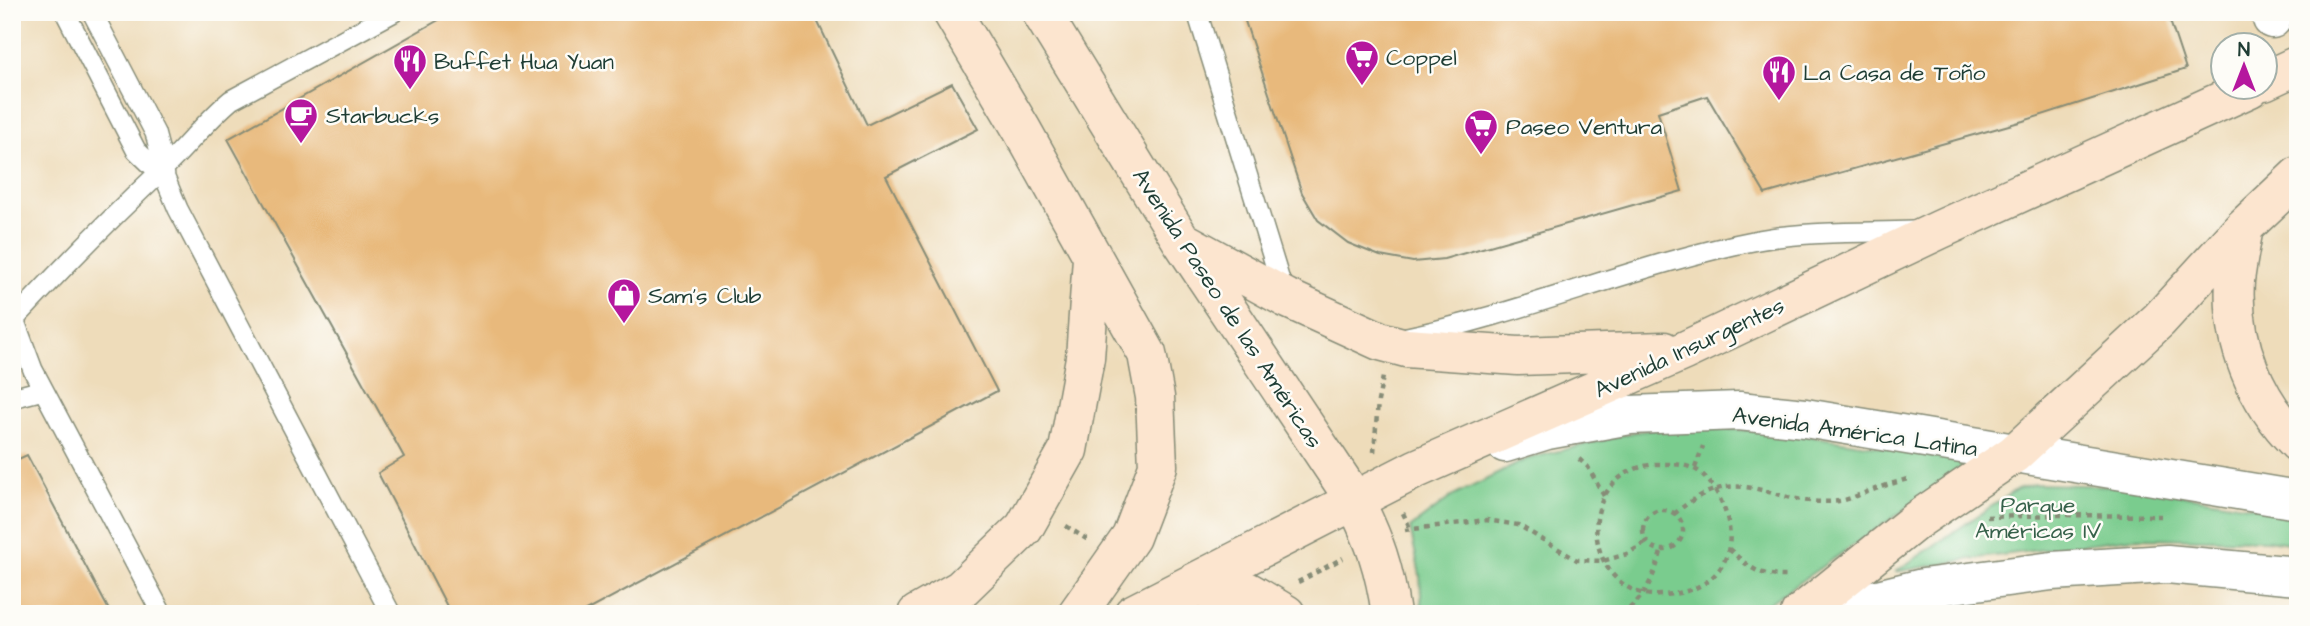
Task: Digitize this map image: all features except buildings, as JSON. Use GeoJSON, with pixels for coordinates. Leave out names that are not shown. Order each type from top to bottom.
{"type":"FeatureCollection","features":[{"type":"Feature","properties":{"kind":"main road"},"geometry":{"type":"LineString","coordinates":[[952,12],[1022,130],[1147,354],[1156,397],[1158,466],[1131,537],[1077,614]]}},
{"type":"Feature","properties":{"kind":"main road","name":"Avenida Paseo de las Américas"},"geometry":{"type":"LineString","coordinates":[[1041,12],[1181,240],[1354,499],[1374,541],[1385,573],[1391,614]]}},
{"type":"Feature","properties":{"kind":"main road"},"geometry":{"type":"LineString","coordinates":[[2278,74],[2298,65]]}},
{"type":"Feature","properties":{"kind":"main road","name":"Avenida Insurgentes"},"geometry":{"type":"LineString","coordinates":[[1133,614],[1402,476],[1684,351],[1938,230],[2219,102]]}},
{"type":"Feature","properties":{"kind":"main road"},"geometry":{"type":"LineString","coordinates":[[1800,614],[1916,520],[2014,454],[2159,320],[2245,227],[2298,176]]}},
{"type":"Feature","properties":{"kind":"main road"},"geometry":{"type":"LineString","coordinates":[[2245,227],[2235,281],[2236,325],[2246,365],[2267,407],[2298,443]]}},
{"type":"Feature","properties":{"kind":"main road"},"geometry":{"type":"LineString","coordinates":[[1181,240],[1286,298],[1385,342],[1406,348],[1518,356],[1684,351]]}},
{"type":"Feature","properties":{"kind":"main road"},"geometry":{"type":"LineString","coordinates":[[917,614],[961,589],[1024,528],[1068,450],[1085,358],[1093,258]]}},
{"type":"Feature","properties":{"kind":"main road"},"geometry":{"type":"LineString","coordinates":[[1187,588],[1249,592],[1275,607]]}},
{"type":"Feature","properties":{"kind":"street","name":"Avenida América Latina"},"geometry":{"type":"LineString","coordinates":[[1402,476],[1547,430],[1616,418],[1739,411],[1805,418],[2298,499]]}},
{"type":"Feature","properties":{"kind":"street"},"geometry":{"type":"LineString","coordinates":[[1817,614],[1923,588],[2052,571],[2166,564],[2298,576]]}},
{"type":"Feature","properties":{"kind":"lane"},"geometry":{"type":"LineString","coordinates":[[65,12],[136,150],[162,173]]}},
{"type":"Feature","properties":{"kind":"lane"},"geometry":{"type":"LineString","coordinates":[[92,12],[155,133],[162,173],[178,209],[389,613]]}},
{"type":"Feature","properties":{"kind":"lane"},"geometry":{"type":"LineString","coordinates":[[162,614],[43,390],[13,320],[162,173],[209,118],[231,100],[394,12]]}},
{"type":"Feature","properties":{"kind":"lane"},"geometry":{"type":"LineString","coordinates":[[1197,12],[1286,298]]}},
{"type":"Feature","properties":{"kind":"lane"},"geometry":{"type":"LineString","coordinates":[[1385,342],[1478,319],[1705,252],[1761,239],[1938,230]]}},
{"type":"Feature","properties":{"kind":"lane"},"geometry":{"type":"LineString","coordinates":[[12,398],[43,390]]}},
{"type":"Feature","properties":{"kind":"path"},"geometry":{"type":"LineString","coordinates":[[1385,342],[1373,451],[1402,476],[1410,528]]}},
{"type":"Feature","properties":{"kind":"path"},"geometry":{"type":"LineString","coordinates":[[1677,464],[1695,468],[1716,489],[1727,512],[1730,549],[1725,563],[1706,580],[1686,591],[1661,596],[1629,589],[1603,561],[1596,543],[1597,518],[1604,496],[1618,476],[1642,465],[1677,464]]}},
{"type":"Feature","properties":{"kind":"path"},"geometry":{"type":"LineString","coordinates":[[1674,513],[1691,499],[1716,489],[1741,485],[1806,501],[1841,501],[1912,478]]}},
{"type":"Feature","properties":{"kind":"path"},"geometry":{"type":"LineString","coordinates":[[1668,510],[1680,518],[1684,530],[1680,542],[1671,549],[1661,552],[1645,543],[1643,529],[1646,518],[1654,511],[1668,510]]}},
{"type":"Feature","properties":{"kind":"path"},"geometry":{"type":"LineString","coordinates":[[1975,518],[2056,515],[2170,516]]}},
{"type":"Feature","properties":{"kind":"path"},"geometry":{"type":"LineString","coordinates":[[1275,607],[1374,541],[1410,528],[1486,520],[1518,525],[1577,560],[1603,561],[1627,554],[1645,543]]}},
{"type":"Feature","properties":{"kind":"path"},"geometry":{"type":"LineString","coordinates":[[1730,549],[1745,564],[1768,577],[1795,576]]}},
{"type":"Feature","properties":{"kind":"path"},"geometry":{"type":"LineString","coordinates":[[1621,614],[1633,607],[1654,577],[1661,552]]}},
{"type":"Feature","properties":{"kind":"green space"},"geometry":{"type":"Polygon","coordinates":[[[1681,426],[1788,433],[1976,461],[1753,614],[1422,614],[1420,575],[1410,528],[1451,497],[1527,459],[1635,432],[1681,426]]]}},
{"type":"Feature","properties":{"kind":"green space","name":"Parque Américas IV"},"geometry":{"type":"Polygon","coordinates":[[[2035,484],[2128,486],[2298,514],[2298,544],[2266,540],[2132,538],[1895,572],[2017,489],[2035,484]]]}},
{"type":"Feature","properties":{"kind":"place","name":"Coppel"},"geometry":{"type":"Point","coordinates":[1362,87]}},
{"type":"Feature","properties":{"kind":"place","name":"Buffet Hua Yuan"},"geometry":{"type":"Point","coordinates":[410,91]}},
{"type":"Feature","properties":{"kind":"place","name":"La Casa de Toño"},"geometry":{"type":"Point","coordinates":[1779,102]}},
{"type":"Feature","properties":{"kind":"place","name":"Starbucks"},"geometry":{"type":"Point","coordinates":[301,145]}},
{"type":"Feature","properties":{"kind":"place","name":"Paseo Ventura"},"geometry":{"type":"Point","coordinates":[1481,156]}},
{"type":"Feature","properties":{"kind":"place","name":"Sam's Club"},"geometry":{"type":"Point","coordinates":[624,325]}}]}
